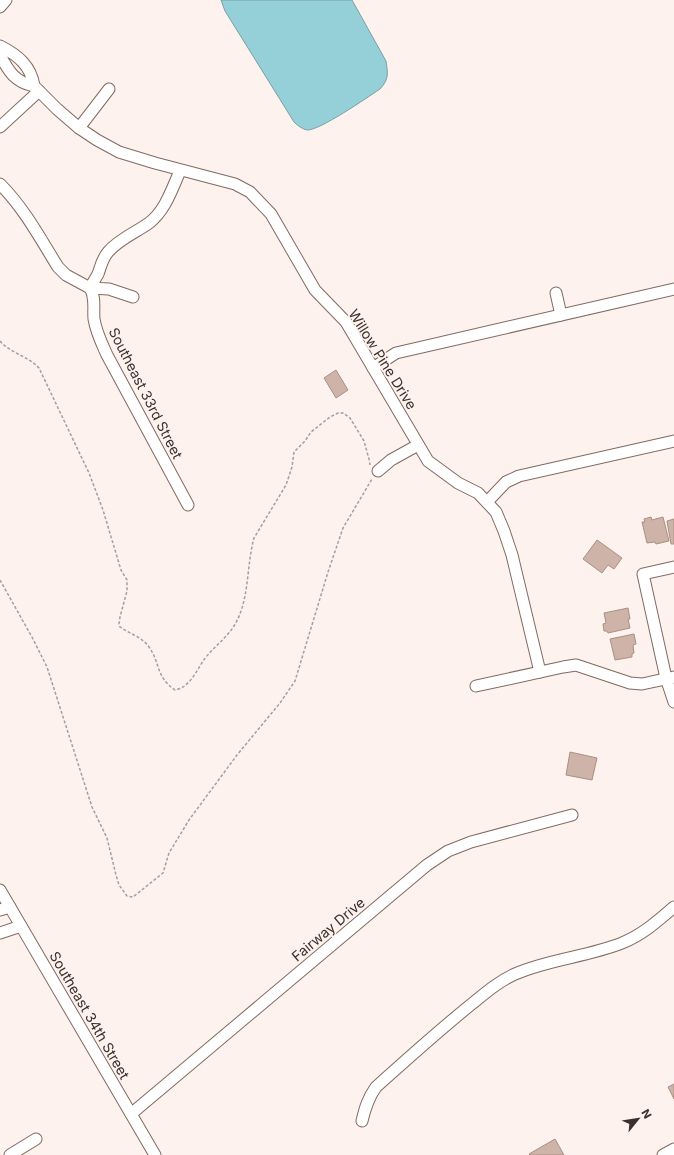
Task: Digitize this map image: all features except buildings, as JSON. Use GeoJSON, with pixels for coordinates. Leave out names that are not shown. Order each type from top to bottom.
{"type":"FeatureCollection","features":[{"type":"Feature","properties":{"kind":"street"},"geometry":{"type":"LineString","coordinates":[[0,7],[6,0]]}},
{"type":"Feature","properties":{"kind":"street","name":"Willow Pine Drive"},"geometry":{"type":"LineString","coordinates":[[0,46],[19,58],[33,76],[37,88],[57,109],[79,128],[97,140],[119,152],[180,171],[235,184],[250,192],[271,214],[315,290],[346,322],[428,461],[458,483],[478,493],[496,512],[512,555],[540,672]]}},
{"type":"Feature","properties":{"kind":"street","name":"Willow Pine Drive"},"geometry":{"type":"LineString","coordinates":[[0,55],[10,73],[15,78],[25,84],[37,88]]}},
{"type":"Feature","properties":{"kind":"street"},"geometry":{"type":"LineString","coordinates":[[0,127],[37,88]]}},
{"type":"Feature","properties":{"kind":"street"},"geometry":{"type":"LineString","coordinates":[[79,128],[108,89]]}},
{"type":"Feature","properties":{"kind":"street"},"geometry":{"type":"LineString","coordinates":[[90,288],[107,253],[113,246],[150,222],[158,214],[166,203],[180,171]]}},
{"type":"Feature","properties":{"kind":"street"},"geometry":{"type":"LineString","coordinates":[[0,184],[22,209],[58,267],[66,275],[90,288],[109,289],[133,297]]}},
{"type":"Feature","properties":{"kind":"street","name":"Southeast 33rd Street"},"geometry":{"type":"LineString","coordinates":[[90,288],[94,299],[94,320],[107,355],[188,505]]}},
{"type":"Feature","properties":{"kind":"street"},"geometry":{"type":"LineString","coordinates":[[373,368],[396,353],[674,289]]}},
{"type":"Feature","properties":{"kind":"street"},"geometry":{"type":"LineString","coordinates":[[556,293],[561,316]]}},
{"type":"Feature","properties":{"kind":"street"},"geometry":{"type":"LineString","coordinates":[[487,502],[506,482],[519,476],[674,441]]}},
{"type":"Feature","properties":{"kind":"street"},"geometry":{"type":"LineString","coordinates":[[374,469],[418,445]]}},
{"type":"Feature","properties":{"kind":"street"},"geometry":{"type":"LineString","coordinates":[[674,566],[643,574],[670,677],[674,702]]}},
{"type":"Feature","properties":{"kind":"street"},"geometry":{"type":"LineString","coordinates":[[476,686],[563,666],[576,666],[630,683],[642,684],[670,677]]}},
{"type":"Feature","properties":{"kind":"street","name":"Fairway Drive"},"geometry":{"type":"LineString","coordinates":[[131,1114],[427,865],[448,852],[471,842],[572,815]]}},
{"type":"Feature","properties":{"kind":"street","name":"Southeast 34th Street"},"geometry":{"type":"LineString","coordinates":[[0,890],[5,908],[21,926],[154,1155]]}},
{"type":"Feature","properties":{"kind":"street"},"geometry":{"type":"LineString","coordinates":[[362,1121],[368,1101],[376,1087],[447,1024],[497,984],[536,966],[595,952],[623,943],[643,932],[674,906]]}},
{"type":"Feature","properties":{"kind":"street"},"geometry":{"type":"LineString","coordinates":[[0,933],[21,926]]}},
{"type":"Feature","properties":{"kind":"street"},"geometry":{"type":"LineString","coordinates":[[10,1155],[36,1139]]}},
{"type":"Feature","properties":{"kind":"street"},"geometry":{"type":"LineString","coordinates":[[664,1155],[674,1149]]}},
{"type":"Feature","properties":{"kind":"path"},"geometry":{"type":"LineString","coordinates":[[0,341],[6,347],[39,368],[89,473],[104,510],[121,570],[127,580],[127,591],[119,624],[122,628],[144,642],[152,651],[161,677],[175,690],[183,688],[208,654],[229,633],[238,618],[245,595],[251,548],[254,538],[286,484],[292,467],[293,455],[296,449],[305,441],[311,432],[338,413],[343,413],[350,418],[364,441],[369,459],[374,469],[371,479],[346,522],[328,572],[295,682],[290,691],[237,755],[189,820],[169,853],[163,873],[133,897],[127,896],[119,885],[107,838],[92,807],[80,765],[47,667],[0,580]]}},
{"type":"Feature","properties":{"kind":"water"},"geometry":{"type":"Polygon","coordinates":[[[221,0],[352,0],[386,61],[387,73],[385,82],[380,89],[332,120],[313,129],[303,129],[294,122],[225,11],[221,0]]]}}]}
